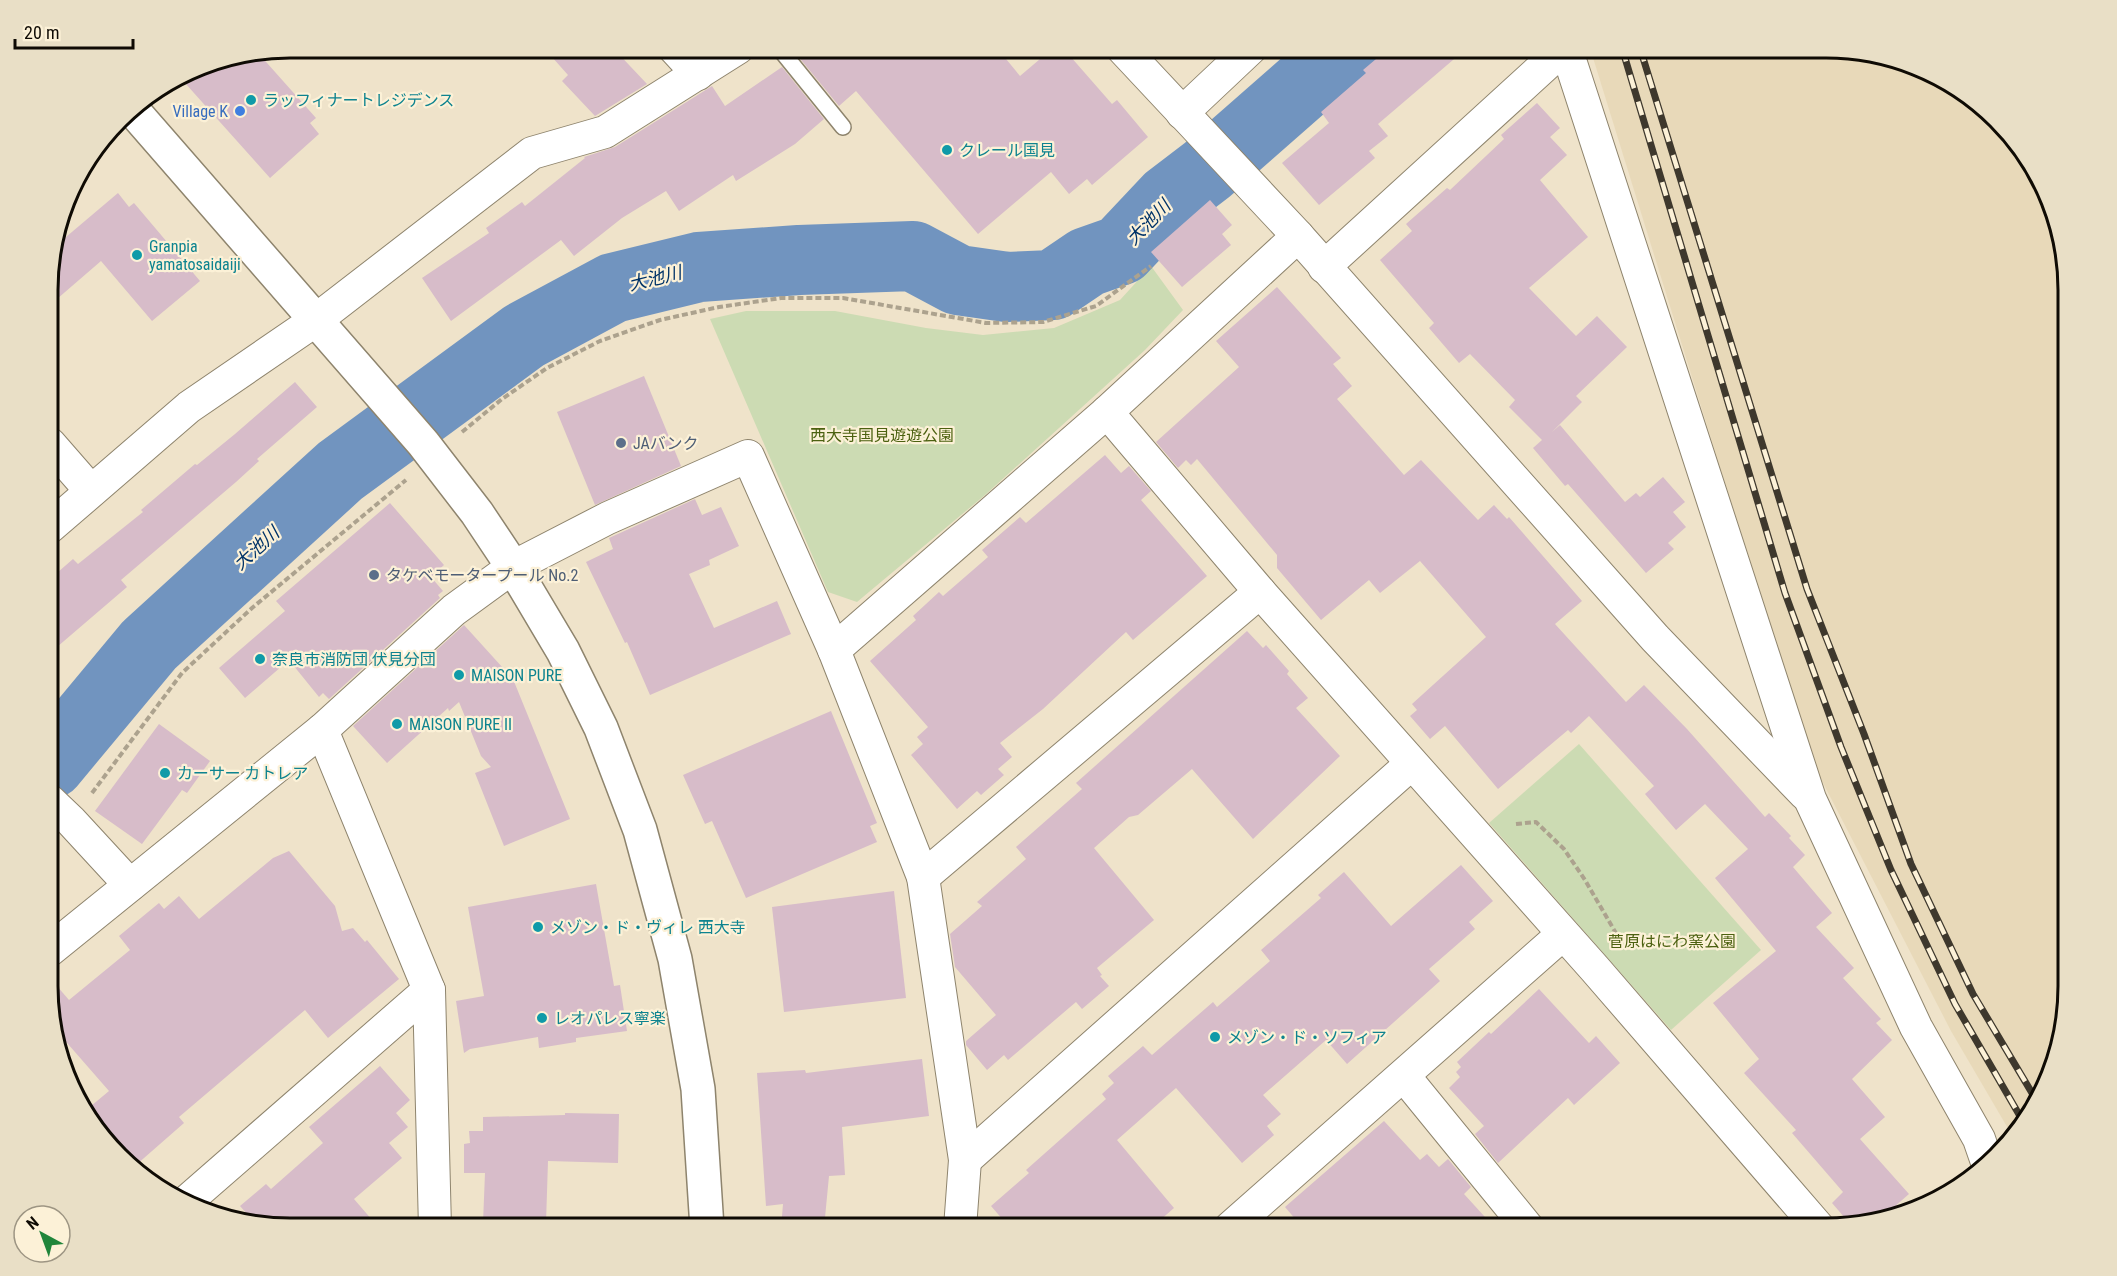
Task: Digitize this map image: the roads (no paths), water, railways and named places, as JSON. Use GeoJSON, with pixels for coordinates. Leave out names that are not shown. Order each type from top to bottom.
{"type":"FeatureCollection","features":[{"type":"Feature","properties":{"kind":"street"},"geometry":{"type":"LineString","coordinates":[[683,58],[698,74]]}},
{"type":"Feature","properties":{"kind":"street"},"geometry":{"type":"LineString","coordinates":[[58,520],[189,407],[316,320],[532,153],[605,132],[723,58]]}},
{"type":"Feature","properties":{"kind":"street"},"geometry":{"type":"LineString","coordinates":[[1131,58],[1298,236],[1655,638],[1810,799]]}},
{"type":"Feature","properties":{"kind":"street"},"geometry":{"type":"LineString","coordinates":[[1188,119],[1242,58]]}},
{"type":"Feature","properties":{"kind":"street"},"geometry":{"type":"LineString","coordinates":[[1324,267],[1554,58]]}},
{"type":"Feature","properties":{"kind":"street"},"geometry":{"type":"LineString","coordinates":[[1568,58],[1810,799],[1916,1027],[1979,1139],[1985,1156]]}},
{"type":"Feature","properties":{"kind":"street"},"geometry":{"type":"LineString","coordinates":[[138,116],[428,449],[477,513],[513,567],[562,651],[601,728],[640,830],[675,959],[699,1089],[706,1218]]}},
{"type":"Feature","properties":{"kind":"street"},"geometry":{"type":"LineString","coordinates":[[834,650],[1107,412],[1298,236]]}},
{"type":"Feature","properties":{"kind":"street"},"geometry":{"type":"LineString","coordinates":[[1107,412],[1260,592],[1811,1218]]}},
{"type":"Feature","properties":{"kind":"street"},"geometry":{"type":"LineString","coordinates":[[58,453],[91,491]]}},
{"type":"Feature","properties":{"kind":"street"},"geometry":{"type":"LineString","coordinates":[[58,944],[322,730],[454,610],[513,567],[608,518],[748,456],[834,650],[923,877],[965,1160],[961,1218]]}},
{"type":"Feature","properties":{"kind":"street"},"geometry":{"type":"LineString","coordinates":[[923,877],[1260,592]]}},
{"type":"Feature","properties":{"kind":"street"},"geometry":{"type":"LineString","coordinates":[[322,730],[429,990],[435,1218]]}},
{"type":"Feature","properties":{"kind":"street"},"geometry":{"type":"LineString","coordinates":[[965,1160],[1411,764]]}},
{"type":"Feature","properties":{"kind":"street"},"geometry":{"type":"LineString","coordinates":[[60,810],[130,885]]}},
{"type":"Feature","properties":{"kind":"street"},"geometry":{"type":"LineString","coordinates":[[1247,1218],[1563,934]]}},
{"type":"Feature","properties":{"kind":"street"},"geometry":{"type":"LineString","coordinates":[[193,1196],[429,990]]}},
{"type":"Feature","properties":{"kind":"street"},"geometry":{"type":"LineString","coordinates":[[1404,1076],[1520,1218]]}},
{"type":"Feature","properties":{"kind":"lane"},"geometry":{"type":"LineString","coordinates":[[787,58],[843,127]]}},
{"type":"Feature","properties":{"kind":"waterway","name":"大池川"},"geometry":{"type":"LineString","coordinates":[[58,754],[149,645],[340,471],[524,336],[613,288],[699,267],[799,260],[913,256],[958,280],[1007,287],[1053,285],[1087,262],[1121,250],[1169,199],[1207,170],[1335,58]]}},
{"type":"Feature","properties":{"kind":"railway"},"geometry":{"type":"LineString","coordinates":[[1625,58],[1785,593],[1841,747],[1891,870],[1955,1004],[2019,1114]]}},
{"type":"Feature","properties":{"kind":"railway"},"geometry":{"type":"LineString","coordinates":[[1643,58],[1807,589],[1864,734],[1911,864],[1973,994],[2032,1093]]}},
{"type":"Feature","properties":{"kind":"place","name":"ラッフィナートレジデンス"},"geometry":{"type":"Point","coordinates":[251,100]}},
{"type":"Feature","properties":{"kind":"place","name":"Village K"},"geometry":{"type":"Point","coordinates":[240,111]}},
{"type":"Feature","properties":{"kind":"place","name":"クレール国見"},"geometry":{"type":"Point","coordinates":[947,150]}},
{"type":"Feature","properties":{"kind":"place","name":"Granpia yamatosaidaiji"},"geometry":{"type":"Point","coordinates":[137,255]}},
{"type":"Feature","properties":{"kind":"place","name":"JAバンク"},"geometry":{"type":"Point","coordinates":[621,443]}},
{"type":"Feature","properties":{"kind":"place","name":"タケベモータープール No.2"},"geometry":{"type":"Point","coordinates":[374,575]}},
{"type":"Feature","properties":{"kind":"place","name":"奈良市消防団 伏見分団"},"geometry":{"type":"Point","coordinates":[260,659]}},
{"type":"Feature","properties":{"kind":"place","name":"MAISON PURE"},"geometry":{"type":"Point","coordinates":[459,675]}},
{"type":"Feature","properties":{"kind":"place","name":"MAISON PURE II"},"geometry":{"type":"Point","coordinates":[397,724]}},
{"type":"Feature","properties":{"kind":"place","name":"カーサー カトレア"},"geometry":{"type":"Point","coordinates":[165,773]}},
{"type":"Feature","properties":{"kind":"place","name":"メゾン・ド・ヴィレ 西大寺"},"geometry":{"type":"Point","coordinates":[538,927]}},
{"type":"Feature","properties":{"kind":"place","name":"レオパレス寧楽"},"geometry":{"type":"Point","coordinates":[542,1018]}},
{"type":"Feature","properties":{"kind":"place","name":"メゾン・ド・ソフィア"},"geometry":{"type":"Point","coordinates":[1215,1037]}},
{"type":"Feature","properties":{"kind":"park label","name":"西大寺国見遊遊公園"},"geometry":{"type":"Point","coordinates":[882,435]}},
{"type":"Feature","properties":{"kind":"park label","name":"菅原はにわ窯公園"},"geometry":{"type":"Point","coordinates":[1672,941]}}]}
